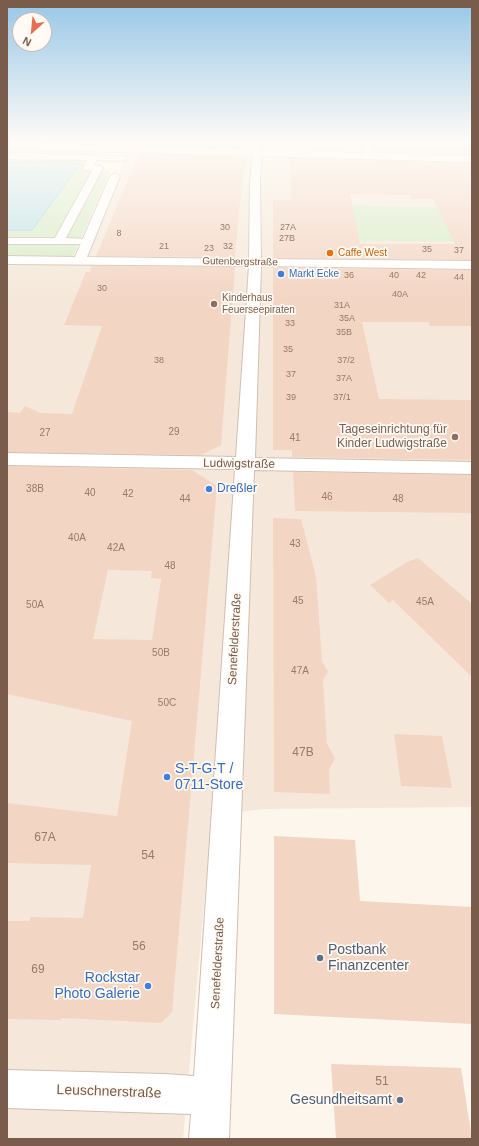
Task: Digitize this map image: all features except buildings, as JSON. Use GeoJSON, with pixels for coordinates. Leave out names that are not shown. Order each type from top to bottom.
{"type":"FeatureCollection","features":[{"type":"Feature","properties":{"kind":"street"},"geometry":{"type":"LineString","coordinates":[[58,242],[84,193]]}},
{"type":"Feature","properties":{"kind":"street"},"geometry":{"type":"LineString","coordinates":[[80,260],[108,193]]}},
{"type":"Feature","properties":{"kind":"street","name":"Senefelderstraße"},"geometry":{"type":"LineString","coordinates":[[209,1139],[255,262],[255,193]]}},
{"type":"Feature","properties":{"kind":"street"},"geometry":{"type":"LineString","coordinates":[[7,241],[87,242]]}},
{"type":"Feature","properties":{"kind":"street","name":"Gutenbergstraße"},"geometry":{"type":"LineString","coordinates":[[7,260],[472,265]]}},
{"type":"Feature","properties":{"kind":"street","name":"Ludwigstraße"},"geometry":{"type":"LineString","coordinates":[[7,459],[245,465],[472,468]]}},
{"type":"Feature","properties":{"kind":"street","name":"Leuschnerstraße"},"geometry":{"type":"LineString","coordinates":[[7,1089],[164,1093],[211,1097]]}},
{"type":"Feature","properties":{"kind":"shaded area"},"geometry":{"type":"Polygon","coordinates":[[[111,193],[472,193],[472,807],[265,809],[212,815],[183,1139],[7,1139],[7,260],[82,261],[111,193]]]}},
{"type":"Feature","properties":{"kind":"green space"},"geometry":{"type":"Polygon","coordinates":[[[7,193],[100,193],[73,257],[7,256],[7,193]]]}},
{"type":"Feature","properties":{"kind":"green space"},"geometry":{"type":"Polygon","coordinates":[[[312,205],[472,208],[472,242],[339,240],[312,205]]]}},
{"type":"Feature","properties":{"kind":"water"},"geometry":{"type":"Polygon","coordinates":[[[7,193],[59,193],[32,230],[7,230],[7,193]]]}},
{"type":"Feature","properties":{"kind":"place","name":"Caffe West"},"geometry":{"type":"Point","coordinates":[330,253]}},
{"type":"Feature","properties":{"kind":"place","name":"Markt Ecke"},"geometry":{"type":"Point","coordinates":[281,274]}},
{"type":"Feature","properties":{"kind":"place","name":"Kinderhaus Feuerseepiraten"},"geometry":{"type":"Point","coordinates":[214,304]}},
{"type":"Feature","properties":{"kind":"place","name":"Tageseinrichtung für Kinder Ludwigstraße"},"geometry":{"type":"Point","coordinates":[455,437]}},
{"type":"Feature","properties":{"kind":"place","name":"Dreßler"},"geometry":{"type":"Point","coordinates":[209,489]}},
{"type":"Feature","properties":{"kind":"place","name":"S-T-G-T / 0711-Store"},"geometry":{"type":"Point","coordinates":[167,777]}},
{"type":"Feature","properties":{"kind":"place","name":"Postbank Finanzcenter"},"geometry":{"type":"Point","coordinates":[320,958]}},
{"type":"Feature","properties":{"kind":"place","name":"Rockstar Photo Galerie"},"geometry":{"type":"Point","coordinates":[148,986]}},
{"type":"Feature","properties":{"kind":"place","name":"Gesundheitsamt"},"geometry":{"type":"Point","coordinates":[400,1100]}}]}
